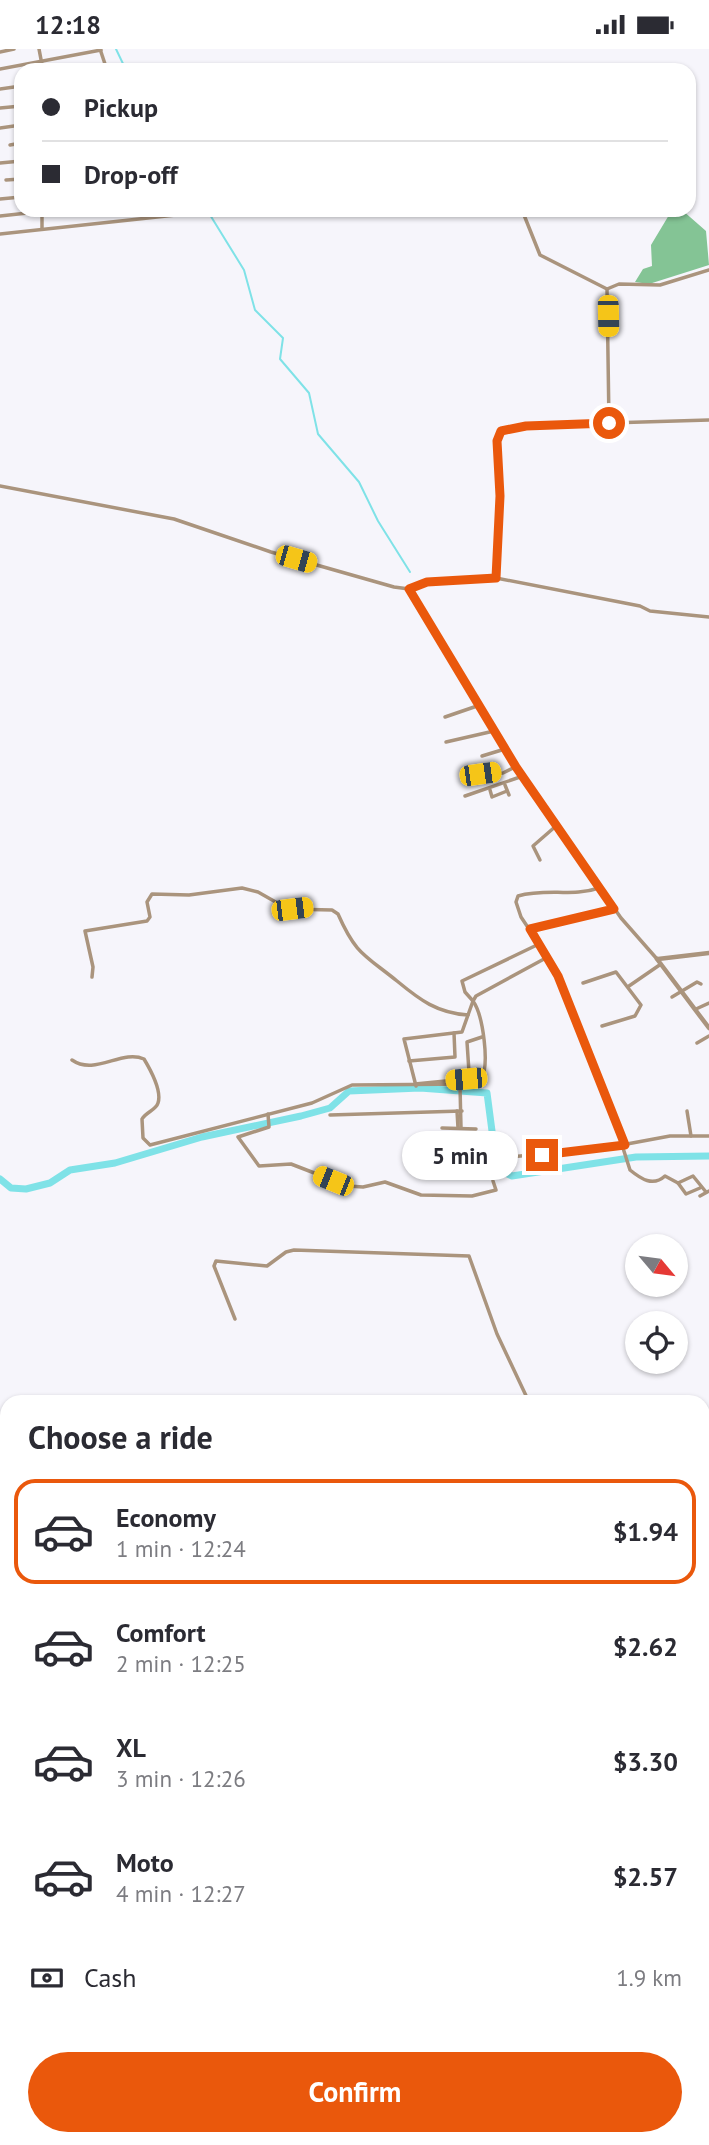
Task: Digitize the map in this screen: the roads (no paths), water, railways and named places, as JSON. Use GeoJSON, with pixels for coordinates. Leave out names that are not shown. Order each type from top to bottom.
{"type":"FeatureCollection","features":[{"type":"Feature","properties":{"kind":"street"},"geometry":{"type":"LineString","coordinates":[[0,52],[14,49]]}},
{"type":"Feature","properties":{"kind":"street"},"geometry":{"type":"LineString","coordinates":[[39,49],[41,61]]}},
{"type":"Feature","properties":{"kind":"street"},"geometry":{"type":"LineString","coordinates":[[31,63],[101,49]]}},
{"type":"Feature","properties":{"kind":"street"},"geometry":{"type":"LineString","coordinates":[[10,145],[14,144]]}},
{"type":"Feature","properties":{"kind":"street"},"geometry":{"type":"LineString","coordinates":[[6,180],[14,179]]}},
{"type":"Feature","properties":{"kind":"street"},"geometry":{"type":"LineString","coordinates":[[42,217],[43,229]]}},
{"type":"Feature","properties":{"kind":"street"},"geometry":{"type":"LineString","coordinates":[[0,234],[157,217]]}},
{"type":"Feature","properties":{"kind":"street"},"geometry":{"type":"LineString","coordinates":[[525,217],[540,255],[607,289]]}},
{"type":"Feature","properties":{"kind":"street"},"geometry":{"type":"LineString","coordinates":[[607,289],[619,283],[660,285],[709,270]]}},
{"type":"Feature","properties":{"kind":"street"},"geometry":{"type":"LineString","coordinates":[[607,289],[609,423]]}},
{"type":"Feature","properties":{"kind":"street"},"geometry":{"type":"LineString","coordinates":[[496,578],[500,496],[497,435],[505,430],[526,426],[709,420]]}},
{"type":"Feature","properties":{"kind":"street"},"geometry":{"type":"LineString","coordinates":[[0,486],[174,519],[271,552],[394,587],[409,589],[427,582],[496,578],[640,606],[650,611],[709,617]]}},
{"type":"Feature","properties":{"kind":"street"},"geometry":{"type":"LineString","coordinates":[[409,589],[516,767],[556,826],[614,909],[659,961],[709,1028]]}},
{"type":"Feature","properties":{"kind":"street"},"geometry":{"type":"LineString","coordinates":[[445,717],[480,705]]}},
{"type":"Feature","properties":{"kind":"street"},"geometry":{"type":"LineString","coordinates":[[446,743],[485,736],[494,731]]}},
{"type":"Feature","properties":{"kind":"street"},"geometry":{"type":"LineString","coordinates":[[482,756],[505,749]]}},
{"type":"Feature","properties":{"kind":"street"},"geometry":{"type":"LineString","coordinates":[[465,776],[503,773],[516,767]]}},
{"type":"Feature","properties":{"kind":"street"},"geometry":{"type":"LineString","coordinates":[[465,796],[505,785],[523,776]]}},
{"type":"Feature","properties":{"kind":"street"},"geometry":{"type":"LineString","coordinates":[[490,790],[492,797],[508,793],[505,785]]}},
{"type":"Feature","properties":{"kind":"street"},"geometry":{"type":"LineString","coordinates":[[540,860],[533,846],[556,826]]}},
{"type":"Feature","properties":{"kind":"street"},"geometry":{"type":"LineString","coordinates":[[92,977],[93,967],[86,931],[147,921],[150,916],[147,902],[152,894],[184,896],[242,888],[258,892],[288,909],[320,908],[335,912],[362,955],[416,999],[433,1008],[468,1015]]}},
{"type":"Feature","properties":{"kind":"street"},"geometry":{"type":"LineString","coordinates":[[599,888],[581,893],[557,890],[518,897],[516,902],[521,917],[558,976],[601,1079],[625,1145],[630,1170],[641,1179],[659,1182],[665,1176],[678,1183],[686,1194],[700,1188]]}},
{"type":"Feature","properties":{"kind":"street"},"geometry":{"type":"LineString","coordinates":[[530,929],[614,909]]}},
{"type":"Feature","properties":{"kind":"street"},"geometry":{"type":"LineString","coordinates":[[72,1060],[79,1065],[95,1065],[137,1056],[144,1059],[153,1076],[158,1100],[157,1106],[147,1111],[142,1119],[143,1138],[148,1145],[269,1116],[322,1100],[349,1086],[415,1085],[461,1088],[478,1082],[484,1075],[481,1013],[465,992],[462,981],[539,944]]}},
{"type":"Feature","properties":{"kind":"street"},"geometry":{"type":"LineString","coordinates":[[629,986],[659,961],[709,953]]}},
{"type":"Feature","properties":{"kind":"street"},"geometry":{"type":"LineString","coordinates":[[415,1085],[404,1039],[464,1031],[476,996],[543,960],[545,955]]}},
{"type":"Feature","properties":{"kind":"street"},"geometry":{"type":"LineString","coordinates":[[583,982],[616,972],[629,986],[641,1006],[635,1016],[602,1026]]}},
{"type":"Feature","properties":{"kind":"street"},"geometry":{"type":"LineString","coordinates":[[672,997],[696,982],[701,984]]}},
{"type":"Feature","properties":{"kind":"street"},"geometry":{"type":"LineString","coordinates":[[696,1009],[709,1003]]}},
{"type":"Feature","properties":{"kind":"street"},"geometry":{"type":"LineString","coordinates":[[409,1061],[455,1057],[454,1033]]}},
{"type":"Feature","properties":{"kind":"street"},"geometry":{"type":"LineString","coordinates":[[697,1043],[709,1035]]}},
{"type":"Feature","properties":{"kind":"street"},"geometry":{"type":"LineString","coordinates":[[415,1085],[466,1079],[469,1073],[467,1042],[482,1037]]}},
{"type":"Feature","properties":{"kind":"street"},"geometry":{"type":"LineString","coordinates":[[460,1128],[461,1088]]}},
{"type":"Feature","properties":{"kind":"street"},"geometry":{"type":"LineString","coordinates":[[330,1115],[459,1111]]}},
{"type":"Feature","properties":{"kind":"street"},"geometry":{"type":"LineString","coordinates":[[687,1111],[691,1136]]}},
{"type":"Feature","properties":{"kind":"street"},"geometry":{"type":"LineString","coordinates":[[269,1116],[268,1128],[238,1137],[260,1166],[291,1164],[348,1186],[368,1187],[385,1182],[421,1195],[480,1195],[495,1191],[497,1186],[493,1181]]}},
{"type":"Feature","properties":{"kind":"street"},"geometry":{"type":"LineString","coordinates":[[442,1128],[476,1129]]}},
{"type":"Feature","properties":{"kind":"street"},"geometry":{"type":"LineString","coordinates":[[509,1157],[625,1145],[670,1136],[709,1136]]}},
{"type":"Feature","properties":{"kind":"street"},"geometry":{"type":"LineString","coordinates":[[678,1183],[693,1176],[700,1188],[708,1192]]}},
{"type":"Feature","properties":{"kind":"street"},"geometry":{"type":"LineString","coordinates":[[700,1196],[708,1192]]}},
{"type":"Feature","properties":{"kind":"street"},"geometry":{"type":"LineString","coordinates":[[236,1319],[214,1266],[216,1261],[267,1266],[286,1252],[294,1250],[469,1256],[497,1334],[525,1395]]}},
{"type":"Feature","properties":{"kind":"waterway"},"geometry":{"type":"LineString","coordinates":[[116,49],[123,63]]}},
{"type":"Feature","properties":{"kind":"waterway"},"geometry":{"type":"LineString","coordinates":[[211,217],[244,270],[255,310],[283,338],[280,359],[309,393],[318,434],[359,482],[378,521],[410,572]]}},
{"type":"Feature","properties":{"kind":"waterway"},"geometry":{"type":"LineString","coordinates":[[0,1179],[11,1188],[26,1189],[50,1183],[70,1170],[115,1163],[202,1137],[330,1108],[349,1091],[420,1088],[487,1093],[497,1169],[512,1176],[636,1157],[709,1156]]}}]}
